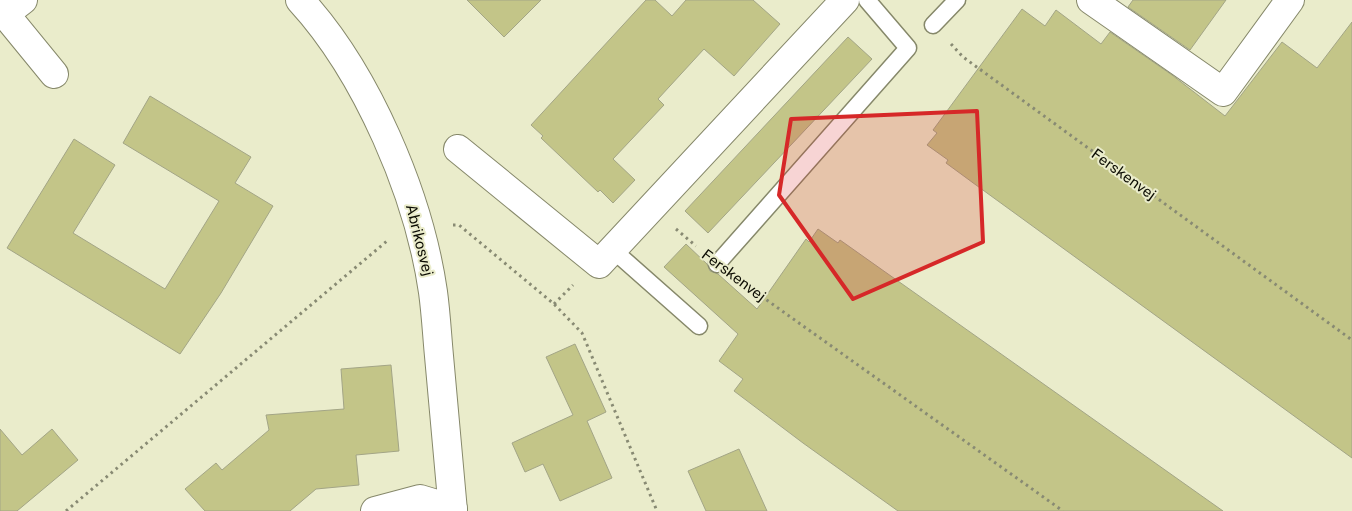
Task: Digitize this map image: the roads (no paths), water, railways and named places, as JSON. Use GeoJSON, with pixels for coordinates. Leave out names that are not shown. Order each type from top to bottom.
{"type":"FeatureCollection","features":[{"type":"Feature","properties":{"kind":"street","name":"Abrikosvej"},"geometry":{"type":"LineString","coordinates":[[300,0],[320,22],[358,83],[390,143],[420,228],[433,292],[453,510],[420,499],[375,511]]}},
{"type":"Feature","properties":{"kind":"street"},"geometry":{"type":"LineString","coordinates":[[458,149],[599,264],[845,0]]}},
{"type":"Feature","properties":{"kind":"street"},"geometry":{"type":"LineString","coordinates":[[1091,0],[1223,92],[1290,0]]}},
{"type":"Feature","properties":{"kind":"street"},"geometry":{"type":"LineString","coordinates":[[9,8],[54,74]]}},
{"type":"Feature","properties":{"kind":"lane"},"geometry":{"type":"LineString","coordinates":[[717,264],[908,48],[867,0]]}},
{"type":"Feature","properties":{"kind":"lane"},"geometry":{"type":"LineString","coordinates":[[933,25],[957,0]]}},
{"type":"Feature","properties":{"kind":"lane"},"geometry":{"type":"LineString","coordinates":[[613,250],[699,326]]}}]}
